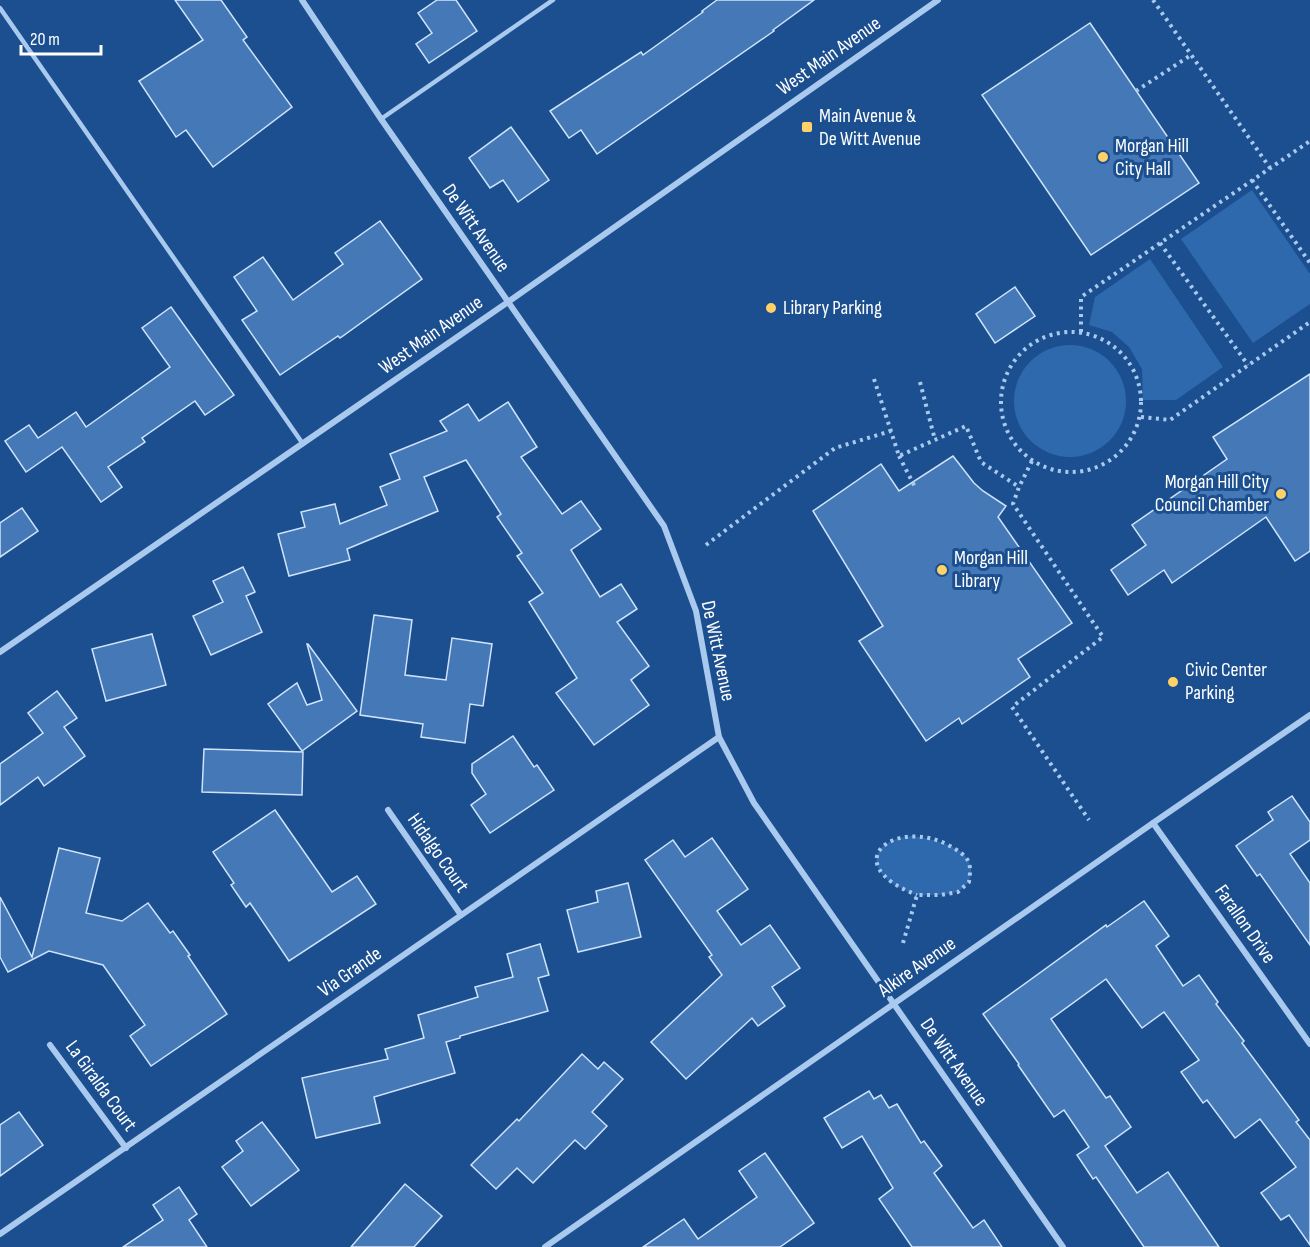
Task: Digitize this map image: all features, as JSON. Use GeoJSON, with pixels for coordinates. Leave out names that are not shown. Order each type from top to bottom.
{"type":"FeatureCollection","features":[{"type":"Feature","properties":{"kind":"street","name":"De Witt Avenue"},"geometry":{"type":"LineString","coordinates":[[302,0],[381,119],[664,526],[696,611],[719,737],[754,803],[1063,1247]]}},
{"type":"Feature","properties":{"kind":"street","name":"West Main Avenue"},"geometry":{"type":"LineString","coordinates":[[0,652],[508,302],[938,0]]}},
{"type":"Feature","properties":{"kind":"street","name":"Alkire Avenue"},"geometry":{"type":"LineString","coordinates":[[545,1247],[1310,715]]}},
{"type":"Feature","properties":{"kind":"street","name":"Via Grande"},"geometry":{"type":"LineString","coordinates":[[0,1234],[719,737]]}},
{"type":"Feature","properties":{"kind":"street","name":"Hidalgo Court"},"geometry":{"type":"LineString","coordinates":[[388,810],[461,915]]}},
{"type":"Feature","properties":{"kind":"street","name":"Farallon Drive"},"geometry":{"type":"LineString","coordinates":[[1152,823],[1310,1044]]}},
{"type":"Feature","properties":{"kind":"street","name":"La Giralda Court"},"geometry":{"type":"LineString","coordinates":[[50,1045],[126,1148]]}},
{"type":"Feature","properties":{"kind":"lane"},"geometry":{"type":"LineString","coordinates":[[381,119],[553,0]]}},
{"type":"Feature","properties":{"kind":"lane"},"geometry":{"type":"LineString","coordinates":[[0,8],[303,444]]}},
{"type":"Feature","properties":{"kind":"path"},"geometry":{"type":"LineString","coordinates":[[1153,0],[1270,168]]}},
{"type":"Feature","properties":{"kind":"path"},"geometry":{"type":"LineString","coordinates":[[1136,92],[1191,55]]}},
{"type":"Feature","properties":{"kind":"path"},"geometry":{"type":"LineString","coordinates":[[1081,332],[1081,297],[1310,141]]}},
{"type":"Feature","properties":{"kind":"path"},"geometry":{"type":"LineString","coordinates":[[1252,180],[1310,263]]}},
{"type":"Feature","properties":{"kind":"path"},"geometry":{"type":"LineString","coordinates":[[1160,243],[1248,365]]}},
{"type":"Feature","properties":{"kind":"path"},"geometry":{"type":"LineString","coordinates":[[1141,417],[1170,420],[1310,322]]}},
{"type":"Feature","properties":{"kind":"path"},"geometry":{"type":"LineString","coordinates":[[1057,332],[1081,332],[1103,339],[1122,352],[1135,372],[1142,394],[1141,417],[1132,438],[1117,456],[1098,468],[1076,472],[1053,470],[1032,461],[1015,445],[1004,424],[1000,400],[1005,377],[1017,357],[1034,341],[1057,332]]}},
{"type":"Feature","properties":{"kind":"path"},"geometry":{"type":"LineString","coordinates":[[874,379],[899,456],[916,489]]}},
{"type":"Feature","properties":{"kind":"path"},"geometry":{"type":"LineString","coordinates":[[920,382],[935,440]]}},
{"type":"Feature","properties":{"kind":"path"},"geometry":{"type":"LineString","coordinates":[[899,456],[966,426],[981,462],[1019,487]]}},
{"type":"Feature","properties":{"kind":"path"},"geometry":{"type":"LineString","coordinates":[[706,545],[835,448],[891,431]]}},
{"type":"Feature","properties":{"kind":"path"},"geometry":{"type":"LineString","coordinates":[[1032,461],[1013,504],[1103,637],[1012,707],[1089,820]]}},
{"type":"Feature","properties":{"kind":"path"},"geometry":{"type":"LineString","coordinates":[[911,836],[928,838],[942,842],[965,855],[972,867],[969,882],[958,892],[917,895],[902,889],[881,873],[877,864],[877,853],[885,844],[898,838],[911,836]]}},
{"type":"Feature","properties":{"kind":"path"},"geometry":{"type":"LineString","coordinates":[[903,943],[917,895]]}},
{"type":"Feature","properties":{"kind":"shaded area"},"geometry":{"type":"Polygon","coordinates":[[[1252,190],[1310,274],[1310,304],[1253,343],[1181,239],[1252,190]]]}},
{"type":"Feature","properties":{"kind":"shaded area"},"geometry":{"type":"Polygon","coordinates":[[[1150,259],[1223,367],[1176,400],[1143,400],[1142,369],[1129,347],[1112,332],[1089,325],[1095,297],[1150,259]]]}},
{"type":"Feature","properties":{"kind":"shaded area"},"geometry":{"type":"Polygon","coordinates":[[[1070,345],[1092,349],[1110,361],[1122,379],[1126,401],[1122,423],[1110,441],[1092,453],[1070,457],[1048,453],[1030,441],[1018,423],[1014,401],[1018,379],[1030,361],[1048,349],[1070,345]]]}},
{"type":"Feature","properties":{"kind":"shaded area"},"geometry":{"type":"Polygon","coordinates":[[[911,836],[947,844],[963,854],[971,868],[969,882],[954,893],[917,895],[888,880],[877,864],[877,856],[888,843],[911,836]]]}},
{"type":"Feature","properties":{"kind":"building"},"geometry":{"type":"Polygon","coordinates":[[[175,0],[221,0],[247,37],[243,40],[292,107],[213,167],[186,130],[176,137],[139,81],[203,40],[175,0]]]}},
{"type":"Feature","properties":{"kind":"building"},"geometry":{"type":"Polygon","coordinates":[[[437,0],[456,0],[477,31],[429,63],[416,44],[432,33],[418,13],[437,0]]]}},
{"type":"Feature","properties":{"kind":"building"},"geometry":{"type":"Polygon","coordinates":[[[717,0],[814,0],[774,31],[597,154],[581,130],[569,138],[550,111],[641,52],[643,55],[717,0]]]}},
{"type":"Feature","properties":{"kind":"building","name":"Morgan Hill City Hall"},"geometry":{"type":"Polygon","coordinates":[[[1090,23],[1199,183],[1091,255],[982,95],[1090,23]]]}},
{"type":"Feature","properties":{"kind":"building"},"geometry":{"type":"Polygon","coordinates":[[[511,127],[549,180],[518,202],[503,180],[490,188],[469,158],[511,127]]]}},
{"type":"Feature","properties":{"kind":"building"},"geometry":{"type":"Polygon","coordinates":[[[380,221],[422,279],[340,338],[338,336],[280,375],[242,320],[257,311],[234,277],[263,257],[293,300],[343,264],[335,253],[380,221]]]}},
{"type":"Feature","properties":{"kind":"building"},"geometry":{"type":"Polygon","coordinates":[[[1015,287],[1035,316],[995,343],[976,314],[1015,287]]]}},
{"type":"Feature","properties":{"kind":"building"},"geometry":{"type":"Polygon","coordinates":[[[171,307],[234,395],[205,415],[195,401],[142,438],[145,442],[108,467],[122,487],[101,502],[62,447],[26,472],[5,441],[29,425],[38,438],[76,412],[86,427],[170,367],[142,328],[171,307]]]}},
{"type":"Feature","properties":{"kind":"building"},"geometry":{"type":"Polygon","coordinates":[[[1310,374],[1310,551],[1295,561],[1266,517],[1172,583],[1164,570],[1128,595],[1111,570],[1146,545],[1132,525],[1227,459],[1213,437],[1310,374]]]}},
{"type":"Feature","properties":{"kind":"building"},"geometry":{"type":"Polygon","coordinates":[[[508,402],[537,447],[521,457],[562,514],[581,501],[601,529],[571,550],[600,597],[621,584],[637,609],[617,622],[649,666],[631,680],[649,705],[594,745],[556,693],[577,678],[529,602],[543,593],[517,556],[522,553],[497,517],[501,514],[466,460],[424,477],[438,511],[347,549],[350,560],[289,576],[278,534],[305,527],[301,512],[335,504],[340,524],[387,505],[380,487],[400,479],[390,454],[447,431],[440,421],[468,404],[479,421],[508,402]]]}},
{"type":"Feature","properties":{"kind":"building","name":"Morgan Hill Library"},"geometry":{"type":"Polygon","coordinates":[[[953,456],[974,483],[1006,506],[998,517],[1072,623],[1018,659],[1030,677],[962,724],[959,718],[926,741],[859,641],[883,626],[813,511],[881,464],[899,491],[953,456]]]}},
{"type":"Feature","properties":{"kind":"building"},"geometry":{"type":"Polygon","coordinates":[[[22,508],[38,531],[0,557],[0,523],[22,508]]]}},
{"type":"Feature","properties":{"kind":"building"},"geometry":{"type":"Polygon","coordinates":[[[243,567],[255,592],[246,596],[262,632],[211,655],[193,616],[223,602],[213,581],[243,567]]]}},
{"type":"Feature","properties":{"kind":"building"},"geometry":{"type":"Polygon","coordinates":[[[374,615],[412,620],[405,675],[446,680],[452,638],[492,644],[483,706],[470,704],[465,743],[421,737],[423,724],[360,715],[374,615]]]}},
{"type":"Feature","properties":{"kind":"building"},"geometry":{"type":"Polygon","coordinates":[[[152,634],[166,685],[106,701],[92,649],[152,634]]]}},
{"type":"Feature","properties":{"kind":"building"},"geometry":{"type":"Polygon","coordinates":[[[307,644],[357,711],[302,751],[268,704],[297,683],[307,705],[322,700],[307,644]]]}},
{"type":"Feature","properties":{"kind":"building"},"geometry":{"type":"Polygon","coordinates":[[[57,691],[77,718],[64,727],[85,756],[44,786],[38,777],[0,805],[0,764],[43,733],[28,713],[57,691]]]}},
{"type":"Feature","properties":{"kind":"building"},"geometry":{"type":"Polygon","coordinates":[[[513,736],[534,767],[537,765],[554,790],[490,833],[471,805],[486,794],[472,773],[472,764],[513,736]]]}},
{"type":"Feature","properties":{"kind":"building"},"geometry":{"type":"Polygon","coordinates":[[[204,749],[303,752],[302,795],[202,792],[204,749]]]}},
{"type":"Feature","properties":{"kind":"building"},"geometry":{"type":"Polygon","coordinates":[[[1292,796],[1310,822],[1310,840],[1290,854],[1310,883],[1310,945],[1260,874],[1257,876],[1236,846],[1273,820],[1268,812],[1292,796]]]}},
{"type":"Feature","properties":{"kind":"building"},"geometry":{"type":"Polygon","coordinates":[[[275,810],[332,892],[357,876],[376,904],[289,961],[250,903],[246,907],[231,885],[234,883],[213,852],[275,810]]]}},
{"type":"Feature","properties":{"kind":"building"},"geometry":{"type":"Polygon","coordinates":[[[712,838],[748,889],[717,911],[741,945],[770,925],[800,968],[772,987],[785,1006],[758,1026],[752,1018],[686,1079],[651,1042],[722,975],[709,957],[712,955],[645,860],[673,840],[685,857],[712,838]]]}},
{"type":"Feature","properties":{"kind":"building"},"geometry":{"type":"Polygon","coordinates":[[[59,848],[100,858],[86,913],[122,921],[148,903],[170,933],[173,931],[227,1014],[151,1066],[130,1036],[145,1025],[103,965],[49,951],[8,972],[0,957],[0,897],[32,957],[59,848]]]}},
{"type":"Feature","properties":{"kind":"building"},"geometry":{"type":"Polygon","coordinates":[[[628,883],[641,937],[578,952],[567,910],[598,902],[596,891],[628,883]]]}},
{"type":"Feature","properties":{"kind":"building"},"geometry":{"type":"Polygon","coordinates":[[[1144,901],[1169,936],[1156,946],[1183,986],[1199,975],[1218,1002],[1216,1004],[1244,1041],[1242,1043],[1299,1120],[1296,1122],[1310,1140],[1310,1245],[1289,1215],[1281,1220],[1261,1193],[1296,1167],[1260,1119],[1235,1138],[1207,1100],[1203,1103],[1181,1072],[1199,1060],[1164,1012],[1142,1028],[1106,979],[1051,1019],[1106,1098],[1110,1096],[1131,1127],[1105,1146],[1137,1193],[1168,1172],[1219,1247],[1144,1247],[1096,1177],[1093,1179],[1077,1155],[1089,1147],[1064,1110],[1054,1117],[983,1014],[1106,925],[1107,927],[1144,901]]]}},
{"type":"Feature","properties":{"kind":"building"},"geometry":{"type":"Polygon","coordinates":[[[540,944],[549,975],[538,978],[548,1011],[446,1042],[455,1073],[374,1097],[380,1123],[316,1138],[302,1078],[388,1059],[385,1049],[424,1038],[418,1015],[478,997],[475,987],[513,977],[507,954],[540,944]]]}},
{"type":"Feature","properties":{"kind":"building"},"geometry":{"type":"Polygon","coordinates":[[[582,1054],[598,1069],[604,1062],[623,1079],[592,1112],[607,1126],[585,1149],[575,1140],[533,1183],[517,1168],[496,1189],[471,1165],[517,1119],[519,1121],[582,1054]]]}},
{"type":"Feature","properties":{"kind":"building"},"geometry":{"type":"Polygon","coordinates":[[[869,1091],[874,1099],[881,1095],[889,1108],[897,1104],[921,1143],[924,1141],[942,1166],[934,1173],[973,1228],[984,1220],[1002,1247],[912,1247],[879,1199],[893,1188],[862,1136],[842,1148],[824,1118],[869,1091]]]}},
{"type":"Feature","properties":{"kind":"building"},"geometry":{"type":"Polygon","coordinates":[[[19,1112],[43,1145],[0,1176],[0,1125],[19,1112]]]}},
{"type":"Feature","properties":{"kind":"building"},"geometry":{"type":"Polygon","coordinates":[[[262,1122],[299,1170],[251,1206],[222,1167],[243,1151],[236,1141],[262,1122]]]}},
{"type":"Feature","properties":{"kind":"building"},"geometry":{"type":"Polygon","coordinates":[[[765,1153],[814,1223],[780,1247],[643,1247],[684,1219],[698,1239],[757,1197],[739,1171],[765,1153]]]}},
{"type":"Feature","properties":{"kind":"building"},"geometry":{"type":"Polygon","coordinates":[[[405,1184],[442,1216],[414,1247],[351,1247],[405,1184]]]}},
{"type":"Feature","properties":{"kind":"building"},"geometry":{"type":"Polygon","coordinates":[[[179,1187],[197,1214],[189,1220],[207,1247],[123,1247],[163,1220],[153,1205],[179,1187]]]}},
{"type":"Feature","properties":{"kind":"place","name":"Main Avenue & De Witt Avenue"},"geometry":{"type":"Point","coordinates":[807,127]}},
{"type":"Feature","properties":{"kind":"place","name":"Morgan Hill City Hall"},"geometry":{"type":"Point","coordinates":[1103,157]}},
{"type":"Feature","properties":{"kind":"place","name":"Library Parking"},"geometry":{"type":"Point","coordinates":[771,308]}},
{"type":"Feature","properties":{"kind":"place","name":"Morgan Hill City Council Chamber"},"geometry":{"type":"Point","coordinates":[1281,494]}},
{"type":"Feature","properties":{"kind":"place","name":"Morgan Hill Library"},"geometry":{"type":"Point","coordinates":[942,570]}},
{"type":"Feature","properties":{"kind":"place","name":"Civic Center Parking"},"geometry":{"type":"Point","coordinates":[1173,682]}}]}
